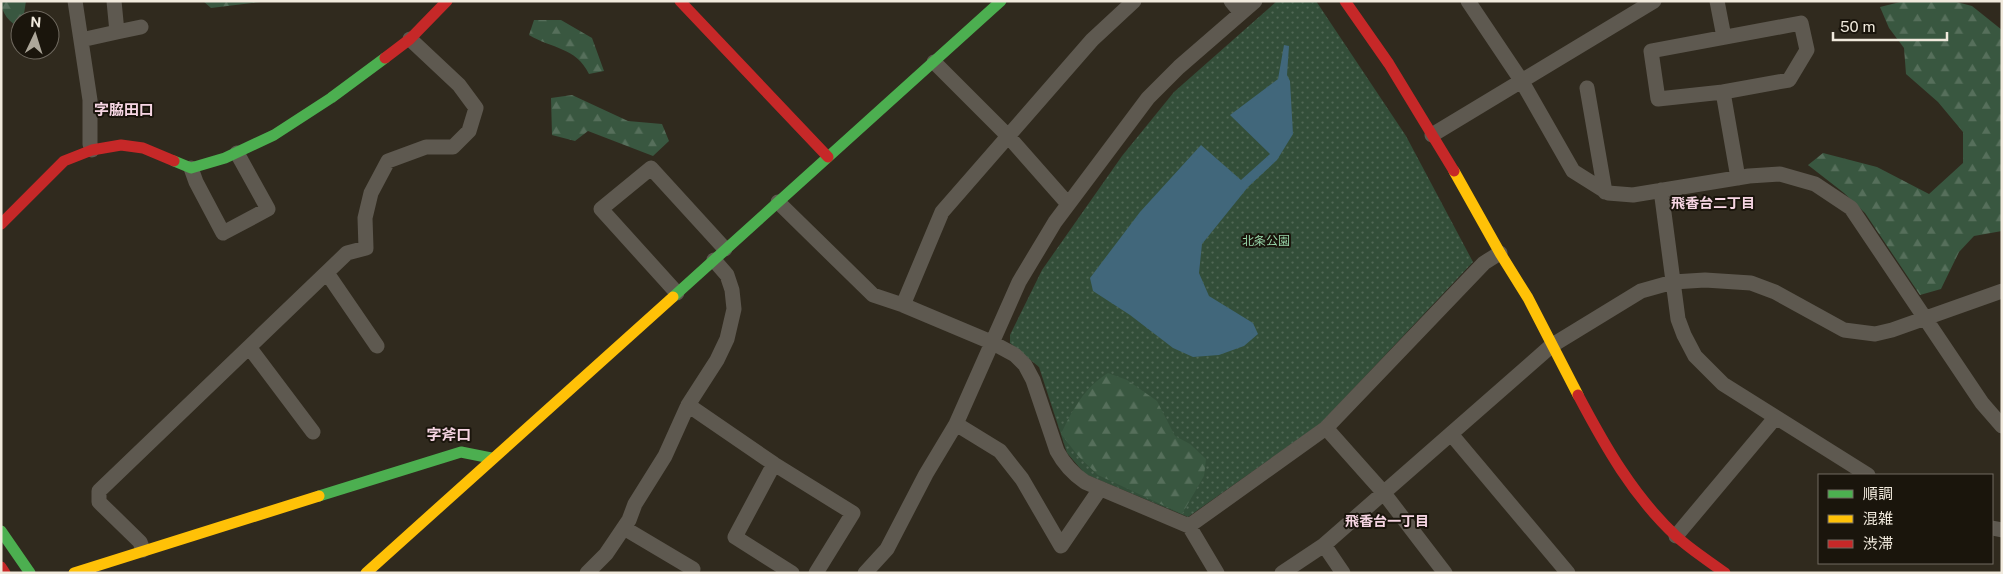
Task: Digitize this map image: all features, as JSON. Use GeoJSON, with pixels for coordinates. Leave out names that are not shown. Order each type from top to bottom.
{"type":"FeatureCollection","features":[{"type":"Feature","properties":{"kind":"main road"},"geometry":{"type":"LineString","coordinates":[[1,224],[64,161],[92,150],[121,145],[143,148],[191,168],[226,158],[274,135],[323,103],[410,39],[447,1]]}},
{"type":"Feature","properties":{"kind":"main road"},"geometry":{"type":"LineString","coordinates":[[680,1],[828,157]]}},
{"type":"Feature","properties":{"kind":"main road"},"geometry":{"type":"LineString","coordinates":[[366,573],[491,458],[1001,1]]}},
{"type":"Feature","properties":{"kind":"main road"},"geometry":{"type":"LineString","coordinates":[[1345,1],[1388,64],[1473,202],[1500,253],[1528,298],[1551,346],[1611,457],[1631,486],[1676,536],[1725,573]]}},
{"type":"Feature","properties":{"kind":"main road"},"geometry":{"type":"LineString","coordinates":[[74,573],[461,452],[491,458]]}},
{"type":"Feature","properties":{"kind":"main road"},"geometry":{"type":"LineString","coordinates":[[1,530],[30,573]]}},
{"type":"Feature","properties":{"kind":"main road"},"geometry":{"type":"LineString","coordinates":[[1,567],[5,573]]}},
{"type":"Feature","properties":{"kind":"street"},"geometry":{"type":"LineString","coordinates":[[75,1],[90,100],[90,144],[92,150]]}},
{"type":"Feature","properties":{"kind":"street"},"geometry":{"type":"LineString","coordinates":[[114,1],[117,32]]}},
{"type":"Feature","properties":{"kind":"street"},"geometry":{"type":"LineString","coordinates":[[904,305],[942,212],[1092,40],[1134,1]]}},
{"type":"Feature","properties":{"kind":"street"},"geometry":{"type":"LineString","coordinates":[[1230,1],[1241,13]]}},
{"type":"Feature","properties":{"kind":"street"},"geometry":{"type":"LineString","coordinates":[[865,573],[887,548],[926,474],[956,424],[991,342],[1024,274],[1068,204],[1148,98],[1179,67],[1255,1]]}},
{"type":"Feature","properties":{"kind":"street"},"geometry":{"type":"LineString","coordinates":[[1468,1],[1521,80],[1573,171],[1606,192],[1633,195],[1738,178],[1780,174],[1815,184],[1851,208],[1982,403],[2002,426]]}},
{"type":"Feature","properties":{"kind":"street"},"geometry":{"type":"LineString","coordinates":[[1432,136],[1521,80],[1654,1]]}},
{"type":"Feature","properties":{"kind":"street"},"geometry":{"type":"LineString","coordinates":[[1717,1],[1724,37]]}},
{"type":"Feature","properties":{"kind":"street"},"geometry":{"type":"LineString","coordinates":[[1801,23],[1807,50],[1789,80],[1724,92],[1658,99],[1651,51],[1801,23]]}},
{"type":"Feature","properties":{"kind":"street"},"geometry":{"type":"LineString","coordinates":[[81,40],[141,27]]}},
{"type":"Feature","properties":{"kind":"street"},"geometry":{"type":"LineString","coordinates":[[143,550],[140,542],[99,502],[99,491],[347,253],[366,248],[365,218],[371,193],[388,162],[426,147],[453,147],[469,131],[476,108],[459,85],[410,39]]}},
{"type":"Feature","properties":{"kind":"street"},"geometry":{"type":"LineString","coordinates":[[934,62],[1008,136],[1068,204]]}},
{"type":"Feature","properties":{"kind":"street"},"geometry":{"type":"LineString","coordinates":[[1587,88],[1606,192]]}},
{"type":"Feature","properties":{"kind":"street"},"geometry":{"type":"LineString","coordinates":[[1724,92],[1738,178]]}},
{"type":"Feature","properties":{"kind":"street"},"geometry":{"type":"LineString","coordinates":[[191,168],[196,182],[223,233],[268,210],[237,153]]}},
{"type":"Feature","properties":{"kind":"street"},"geometry":{"type":"LineString","coordinates":[[677,293],[601,209],[651,168],[725,249]]}},
{"type":"Feature","properties":{"kind":"street"},"geometry":{"type":"LineString","coordinates":[[1661,190],[1678,320],[1696,356],[1723,384],[1866,474]]}},
{"type":"Feature","properties":{"kind":"street"},"geometry":{"type":"LineString","coordinates":[[778,202],[873,295],[904,305],[991,342],[1015,355],[1025,366],[1033,380],[1061,460],[1084,482],[1189,526],[1217,573]]}},
{"type":"Feature","properties":{"kind":"street"},"geometry":{"type":"LineString","coordinates":[[1189,526],[1326,428],[1484,263],[1500,253]]}},
{"type":"Feature","properties":{"kind":"street"},"geometry":{"type":"LineString","coordinates":[[587,573],[606,554],[624,528],[635,504],[665,456],[688,405],[717,360],[732,323],[734,309],[732,290],[727,275],[714,260]]}},
{"type":"Feature","properties":{"kind":"street"},"geometry":{"type":"LineString","coordinates":[[327,272],[377,346]]}},
{"type":"Feature","properties":{"kind":"street"},"geometry":{"type":"LineString","coordinates":[[1282,573],[1324,545],[1551,346],[1642,292],[1673,282],[1714,280],[1751,284],[1775,292],[1844,330],[1875,334],[1892,330],[2002,292]]}},
{"type":"Feature","properties":{"kind":"street"},"geometry":{"type":"LineString","coordinates":[[250,347],[313,432]]}},
{"type":"Feature","properties":{"kind":"street"},"geometry":{"type":"LineString","coordinates":[[688,405],[774,464],[853,513],[816,573]]}},
{"type":"Feature","properties":{"kind":"street"},"geometry":{"type":"LineString","coordinates":[[1676,536],[1775,418]]}},
{"type":"Feature","properties":{"kind":"street"},"geometry":{"type":"LineString","coordinates":[[956,424],[1000,451],[1022,479],[1061,546],[1100,489]]}},
{"type":"Feature","properties":{"kind":"street"},"geometry":{"type":"LineString","coordinates":[[1326,428],[1383,492],[1445,573]]}},
{"type":"Feature","properties":{"kind":"street"},"geometry":{"type":"LineString","coordinates":[[1451,434],[1568,573]]}},
{"type":"Feature","properties":{"kind":"street"},"geometry":{"type":"LineString","coordinates":[[774,464],[734,537],[792,573]]}},
{"type":"Feature","properties":{"kind":"street"},"geometry":{"type":"LineString","coordinates":[[624,528],[693,569]]}},
{"type":"Feature","properties":{"kind":"street"},"geometry":{"type":"LineString","coordinates":[[1324,545],[1342,573]]}},
{"type":"Feature","properties":{"kind":"green space"},"geometry":{"type":"Polygon","coordinates":[[[1,1],[26,1],[25,10],[10,10],[10,20],[1,5],[1,1]]]}},
{"type":"Feature","properties":{"kind":"green space"},"geometry":{"type":"Polygon","coordinates":[[[203,1],[269,1],[211,8],[203,1]]]}},
{"type":"Feature","properties":{"kind":"green space","name":"北条公園"},"geometry":{"type":"Polygon","coordinates":[[[1277,1],[1316,1],[1406,136],[1473,262],[1321,423],[1188,517],[1085,474],[1067,453],[1039,367],[1010,343],[1010,335],[1042,270],[1122,156],[1174,92],[1277,1]]]}},
{"type":"Feature","properties":{"kind":"green space"},"geometry":{"type":"Polygon","coordinates":[[[1904,1],[1953,1],[1972,6],[2002,30],[2002,231],[1974,236],[1959,252],[1941,289],[1920,295],[1865,213],[1844,193],[1808,165],[1823,153],[1877,167],[1929,194],[1963,163],[1963,132],[1938,102],[1906,74],[1904,48],[1889,28],[1880,7],[1904,1]]]}},
{"type":"Feature","properties":{"kind":"green space"},"geometry":{"type":"Polygon","coordinates":[[[534,20],[561,20],[592,38],[604,71],[589,74],[584,65],[570,53],[529,35],[534,20]]]}},
{"type":"Feature","properties":{"kind":"green space"},"geometry":{"type":"Polygon","coordinates":[[[572,95],[628,121],[662,124],[669,141],[653,156],[588,131],[575,141],[552,135],[551,98],[572,95]]]}},
{"type":"Feature","properties":{"kind":"green space"},"geometry":{"type":"Polygon","coordinates":[[[1108,373],[1127,380],[1157,401],[1175,436],[1190,444],[1206,459],[1204,476],[1182,514],[1098,475],[1079,457],[1061,434],[1086,392],[1108,373]]]}},
{"type":"Feature","properties":{"kind":"water"},"geometry":{"type":"Polygon","coordinates":[[[1284,45],[1289,46],[1287,75],[1290,81],[1293,134],[1277,160],[1248,187],[1202,244],[1199,273],[1209,296],[1253,323],[1258,334],[1244,346],[1219,355],[1193,357],[1173,348],[1130,315],[1093,291],[1090,278],[1140,212],[1201,145],[1241,180],[1270,154],[1230,115],[1278,79],[1284,45]]]}},
{"type":"Feature","properties":{"kind":"traffic: fast"},"geometry":{"type":"LineString","coordinates":[[673,297],[1001,1]]}},
{"type":"Feature","properties":{"kind":"traffic: fast"},"geometry":{"type":"LineString","coordinates":[[174,161],[191,168],[225,158],[274,135],[331,98],[385,58]]}},
{"type":"Feature","properties":{"kind":"traffic: fast"},"geometry":{"type":"LineString","coordinates":[[319,496],[461,452],[491,458]]}},
{"type":"Feature","properties":{"kind":"traffic: fast"},"geometry":{"type":"LineString","coordinates":[[1,531],[30,573]]}},
{"type":"Feature","properties":{"kind":"traffic: slow"},"geometry":{"type":"LineString","coordinates":[[1454,171],[1500,253],[1528,298],[1578,395]]}},
{"type":"Feature","properties":{"kind":"traffic: slow"},"geometry":{"type":"LineString","coordinates":[[366,573],[673,297]]}},
{"type":"Feature","properties":{"kind":"traffic: slow"},"geometry":{"type":"LineString","coordinates":[[74,573],[319,496]]}},
{"type":"Feature","properties":{"kind":"traffic: jam"},"geometry":{"type":"LineString","coordinates":[[385,58],[410,39],[447,1]]}},
{"type":"Feature","properties":{"kind":"traffic: jam"},"geometry":{"type":"LineString","coordinates":[[680,1],[828,157]]}},
{"type":"Feature","properties":{"kind":"traffic: jam"},"geometry":{"type":"LineString","coordinates":[[1345,1],[1389,64],[1454,171]]}},
{"type":"Feature","properties":{"kind":"traffic: jam"},"geometry":{"type":"LineString","coordinates":[[1,224],[64,161],[92,150],[121,145],[143,148],[174,161]]}},
{"type":"Feature","properties":{"kind":"traffic: jam"},"geometry":{"type":"LineString","coordinates":[[1578,395],[1621,470],[1646,504],[1682,541],[1725,573]]}},
{"type":"Feature","properties":{"kind":"traffic: jam"},"geometry":{"type":"LineString","coordinates":[[1,567],[5,573]]}},
{"type":"Feature","properties":{"kind":"district","name":"字脇田口"},"geometry":{"type":"Point","coordinates":[124,109]}},
{"type":"Feature","properties":{"kind":"district","name":"飛香台二丁目"},"geometry":{"type":"Point","coordinates":[1713,203]}},
{"type":"Feature","properties":{"kind":"district","name":"字斧口"},"geometry":{"type":"Point","coordinates":[449,434]}},
{"type":"Feature","properties":{"kind":"district","name":"飛香台一丁目"},"geometry":{"type":"Point","coordinates":[1387,521]}}]}
